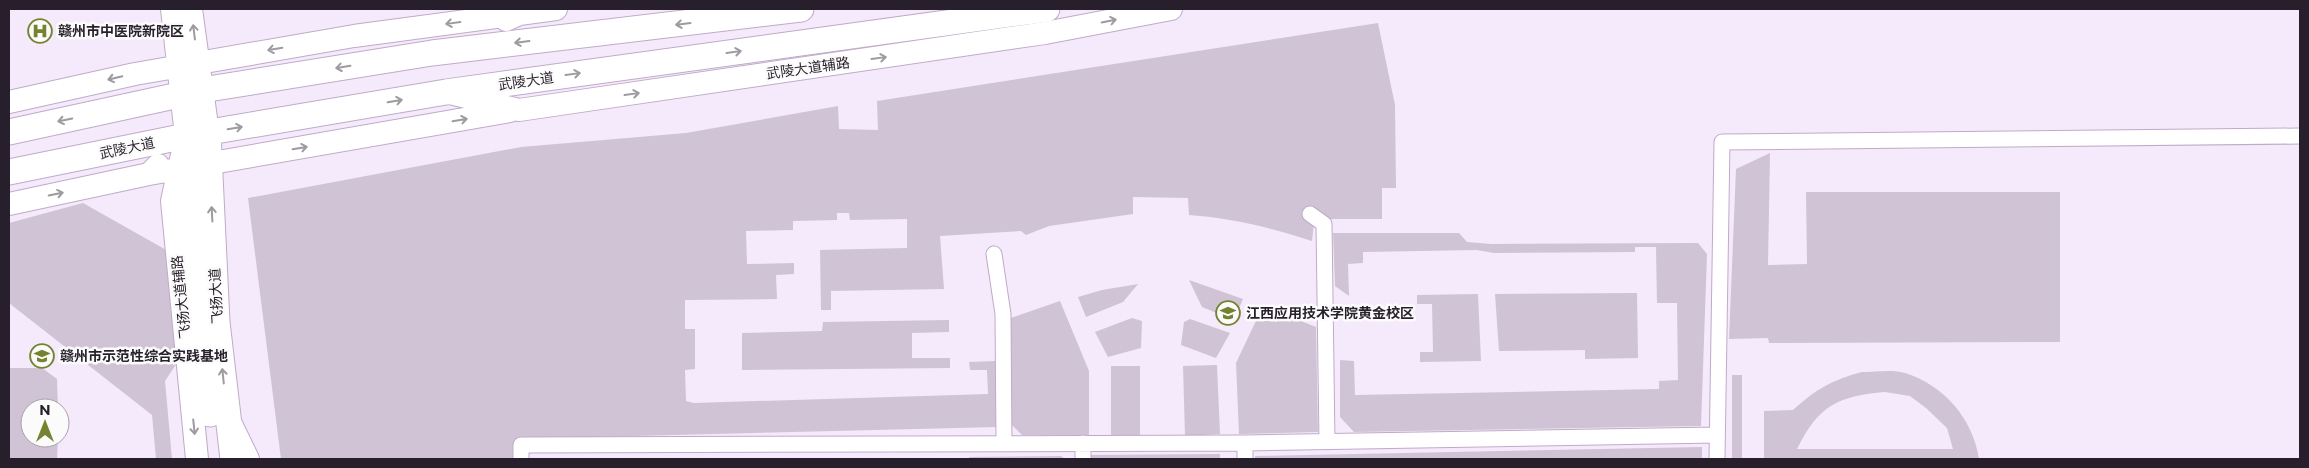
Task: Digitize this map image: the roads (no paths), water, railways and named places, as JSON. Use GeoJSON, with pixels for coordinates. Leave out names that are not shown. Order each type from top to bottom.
{"type":"FeatureCollection","features":[{"type":"Feature","properties":{"kind":"main road"},"geometry":{"type":"LineString","coordinates":[[9,132],[192,92],[432,53],[801,9]]}},
{"type":"Feature","properties":{"kind":"main road","name":"武陵大道"},"geometry":{"type":"LineString","coordinates":[[9,172],[197,134],[446,92],[1047,9]]}},
{"type":"Feature","properties":{"kind":"main road","name":"飞扬大道"},"geometry":{"type":"LineString","coordinates":[[197,134],[192,167],[197,312],[216,459]]}},
{"type":"Feature","properties":{"kind":"main road","name":"飞扬大道"},"geometry":{"type":"LineString","coordinates":[[192,167],[217,322],[233,459]]}},
{"type":"Feature","properties":{"kind":"street"},"geometry":{"type":"LineString","coordinates":[[148,174],[197,134],[188,65],[172,9]]}},
{"type":"Feature","properties":{"kind":"street"},"geometry":{"type":"LineString","coordinates":[[188,65],[191,9]]}},
{"type":"Feature","properties":{"kind":"street"},"geometry":{"type":"LineString","coordinates":[[9,102],[135,74],[354,36],[556,9]]}},
{"type":"Feature","properties":{"kind":"street"},"geometry":{"type":"LineString","coordinates":[[1045,33],[1092,9]]}},
{"type":"Feature","properties":{"kind":"street","name":"武陵大道辅路"},"geometry":{"type":"LineString","coordinates":[[446,92],[518,110],[1045,33],[1171,9]]}},
{"type":"Feature","properties":{"kind":"street"},"geometry":{"type":"LineString","coordinates":[[432,53],[519,14]]}},
{"type":"Feature","properties":{"kind":"street"},"geometry":{"type":"LineString","coordinates":[[9,204],[148,174],[518,110]]}},
{"type":"Feature","properties":{"kind":"street"},"geometry":{"type":"LineString","coordinates":[[1717,459],[1722,142],[2300,136]]}},
{"type":"Feature","properties":{"kind":"street","name":"飞扬大道辅路"},"geometry":{"type":"LineString","coordinates":[[192,167],[172,201],[197,459]]}},
{"type":"Feature","properties":{"kind":"street"},"geometry":{"type":"LineString","coordinates":[[1310,214],[1324,224],[1327,441]]}},
{"type":"Feature","properties":{"kind":"street"},"geometry":{"type":"LineString","coordinates":[[994,254],[1003,314],[1004,444]]}},
{"type":"Feature","properties":{"kind":"street"},"geometry":{"type":"LineString","coordinates":[[227,414],[248,459]]}},
{"type":"Feature","properties":{"kind":"street"},"geometry":{"type":"LineString","coordinates":[[521,459],[521,445],[1244,443],[1717,435]]}},
{"type":"Feature","properties":{"kind":"street"},"geometry":{"type":"LineString","coordinates":[[1083,443],[1083,459]]}},
{"type":"Feature","properties":{"kind":"street"},"geometry":{"type":"LineString","coordinates":[[1244,443],[1245,459]]}},
{"type":"Feature","properties":{"kind":"place","name":"赣州市中医院新院区"},"geometry":{"type":"Point","coordinates":[40,31]}},
{"type":"Feature","properties":{"kind":"place","name":"江西应用技术学院黄金校区"},"geometry":{"type":"Point","coordinates":[1228,313]}},
{"type":"Feature","properties":{"kind":"place","name":"赣州市示范性综合实践基地"},"geometry":{"type":"Point","coordinates":[42,356]}}]}
